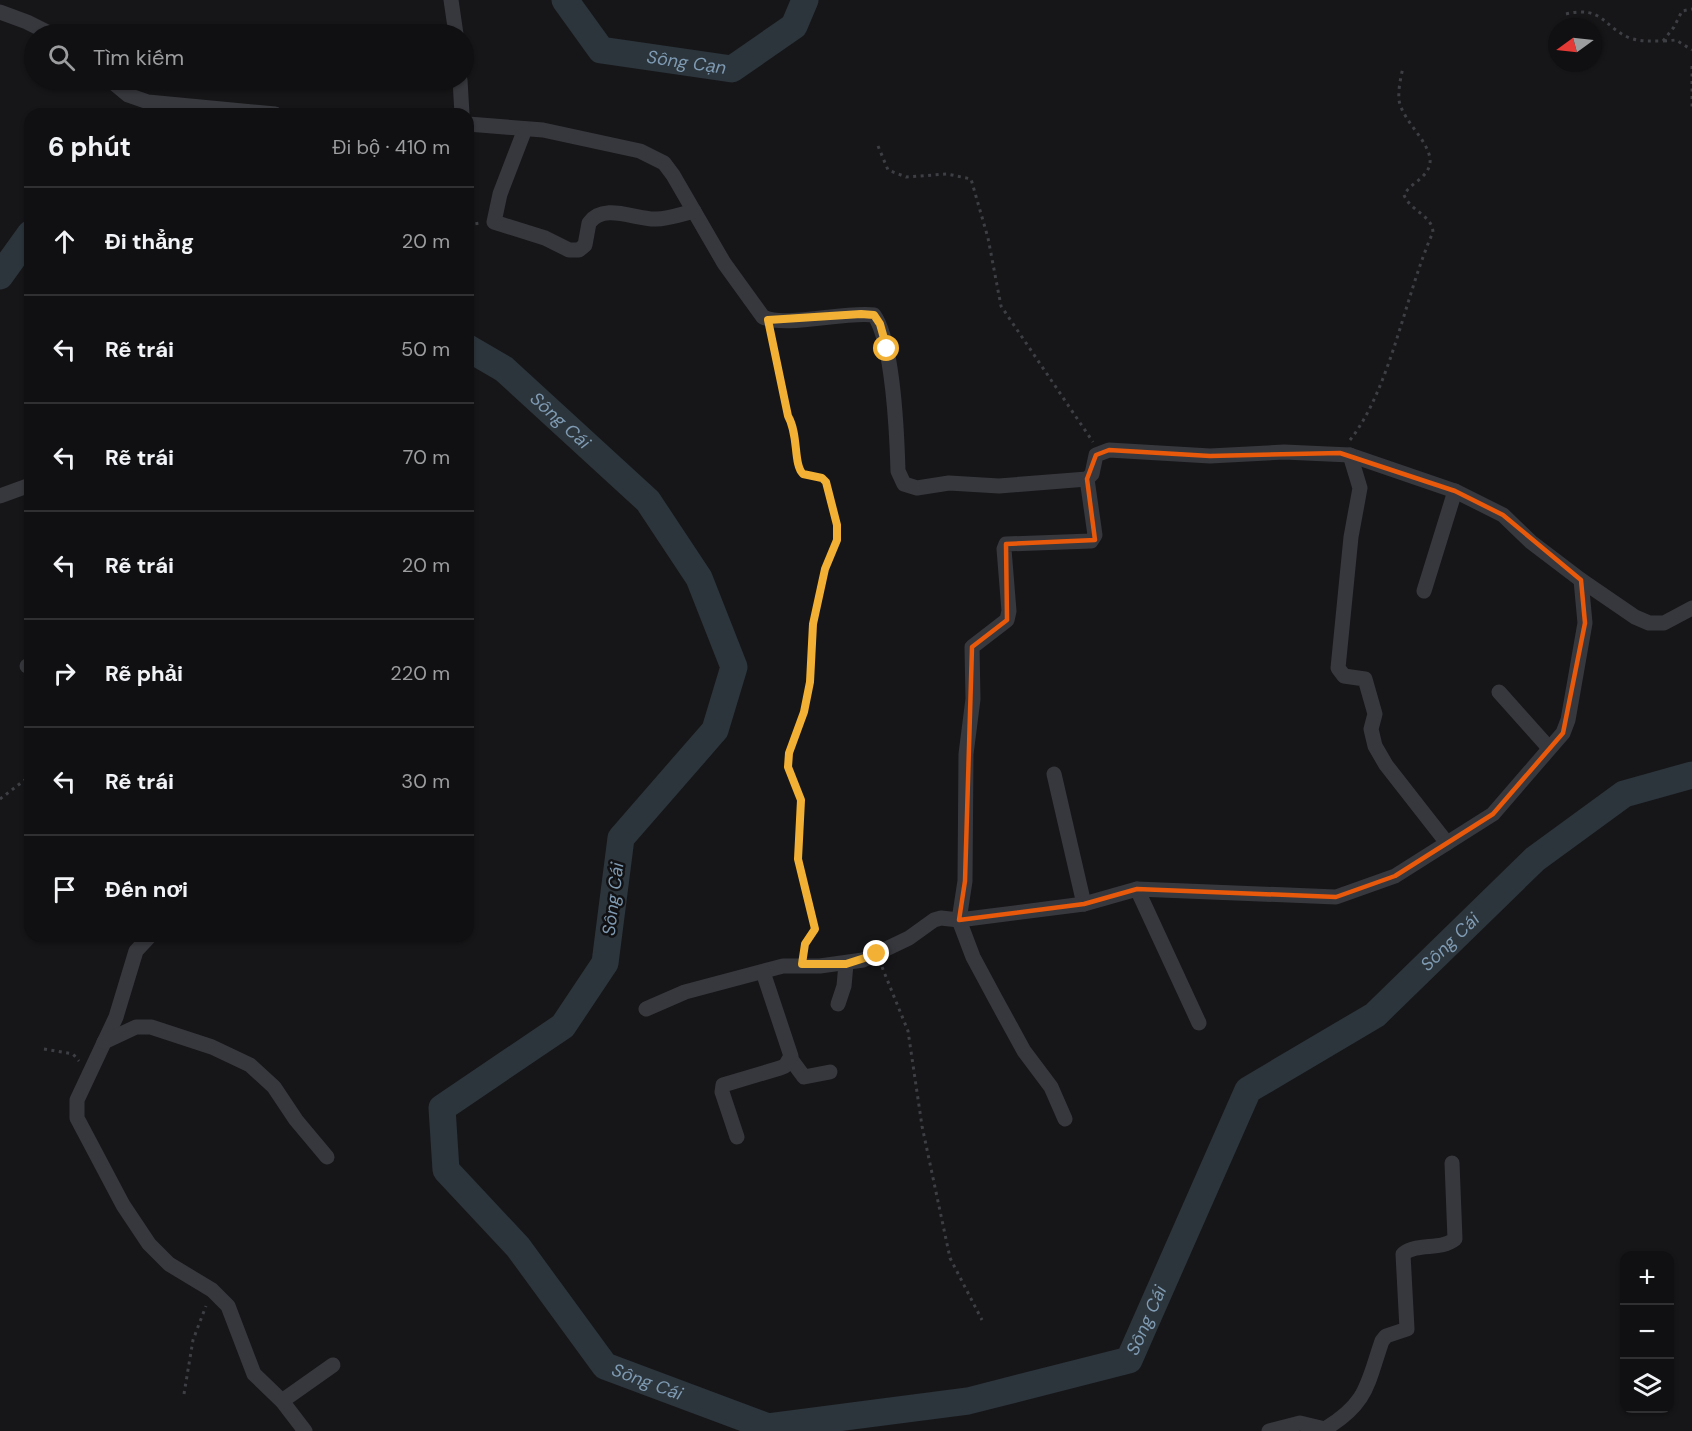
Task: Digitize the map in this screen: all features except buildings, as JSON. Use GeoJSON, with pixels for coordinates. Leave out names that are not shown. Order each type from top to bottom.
{"type":"FeatureCollection","features":[{"type":"Feature","properties":{"kind":"street"},"geometry":{"type":"LineString","coordinates":[[451,0],[455,24]]}},
{"type":"Feature","properties":{"kind":"street"},"geometry":{"type":"LineString","coordinates":[[0,12],[31,24]]}},
{"type":"Feature","properties":{"kind":"street"},"geometry":{"type":"LineString","coordinates":[[122,90],[128,95],[148,102],[212,108]]}},
{"type":"Feature","properties":{"kind":"street"},"geometry":{"type":"LineString","coordinates":[[461,90],[462,108]]}},
{"type":"Feature","properties":{"kind":"street"},"geometry":{"type":"LineString","coordinates":[[474,125],[525,129],[640,151],[664,163],[724,263],[760,314],[768,320],[874,315],[880,324],[887,349],[898,471],[904,484],[909,487],[949,483],[999,486],[1087,480],[1092,474],[1096,455],[1109,450],[1210,456],[1284,452],[1345,454],[1455,491],[1503,515],[1531,542],[1635,617],[1649,623],[1664,623],[1692,608]]}},
{"type":"Feature","properties":{"kind":"street"},"geometry":{"type":"LineString","coordinates":[[525,129],[501,194],[494,222],[545,238],[569,250],[579,250],[585,245],[589,223],[600,214],[626,214],[656,219],[694,211]]}},
{"type":"Feature","properties":{"kind":"street"},"geometry":{"type":"LineString","coordinates":[[1345,454],[1360,488],[1351,537],[1338,668],[1344,676],[1365,680],[1375,714],[1371,729],[1375,746],[1386,765],[1447,843]]}},
{"type":"Feature","properties":{"kind":"street"},"geometry":{"type":"LineString","coordinates":[[1065,1119],[1051,1087],[1024,1051],[973,957],[959,920],[965,882],[966,754],[973,699],[972,647],[1007,620],[1009,611],[1004,549],[1006,544],[1091,541],[1095,535],[1087,480]]}},
{"type":"Feature","properties":{"kind":"street"},"geometry":{"type":"LineString","coordinates":[[0,496],[24,487]]}},
{"type":"Feature","properties":{"kind":"street"},"geometry":{"type":"LineString","coordinates":[[1424,591],[1455,491]]}},
{"type":"Feature","properties":{"kind":"street"},"geometry":{"type":"LineString","coordinates":[[646,1009],[686,992],[763,972],[802,964],[846,964],[877,954],[909,938],[933,920],[941,918],[959,920],[1084,904],[1137,889],[1336,897],[1395,876],[1493,814],[1563,733],[1568,720],[1585,623],[1581,580]]}},
{"type":"Feature","properties":{"kind":"street"},"geometry":{"type":"LineString","coordinates":[[1499,692],[1550,748]]}},
{"type":"Feature","properties":{"kind":"street"},"geometry":{"type":"LineString","coordinates":[[1054,774],[1084,904]]}},
{"type":"Feature","properties":{"kind":"street"},"geometry":{"type":"LineString","coordinates":[[1137,889],[1199,1023]]}},
{"type":"Feature","properties":{"kind":"street"},"geometry":{"type":"LineString","coordinates":[[144,942],[136,951],[116,1017],[77,1100],[77,1118],[123,1205],[149,1244],[169,1264],[212,1290],[228,1306],[254,1374],[282,1401],[305,1431]]}},
{"type":"Feature","properties":{"kind":"street"},"geometry":{"type":"LineString","coordinates":[[838,1004],[844,986],[846,964]]}},
{"type":"Feature","properties":{"kind":"street"},"geometry":{"type":"LineString","coordinates":[[763,972],[790,1058],[804,1077],[830,1072]]}},
{"type":"Feature","properties":{"kind":"street"},"geometry":{"type":"LineString","coordinates":[[104,1042],[136,1027],[151,1027],[212,1047],[250,1065],[274,1088],[296,1120],[327,1157]]}},
{"type":"Feature","properties":{"kind":"street"},"geometry":{"type":"LineString","coordinates":[[737,1137],[722,1092],[723,1085],[780,1068],[790,1058]]}},
{"type":"Feature","properties":{"kind":"street"},"geometry":{"type":"LineString","coordinates":[[1269,1431],[1300,1424],[1325,1429],[1342,1417],[1363,1396],[1369,1385],[1382,1341],[1386,1336],[1407,1329],[1403,1254],[1410,1249],[1448,1244],[1455,1239],[1452,1162]]}},
{"type":"Feature","properties":{"kind":"street"},"geometry":{"type":"LineString","coordinates":[[282,1401],[333,1365]]}},
{"type":"Feature","properties":{"kind":"path"},"geometry":{"type":"LineString","coordinates":[[1663,41],[1674,27],[1682,11],[1692,9]]}},
{"type":"Feature","properties":{"kind":"path"},"geometry":{"type":"LineString","coordinates":[[1566,14],[1580,11],[1604,18],[1627,37],[1643,41],[1676,39],[1692,50]]}},
{"type":"Feature","properties":{"kind":"path"},"geometry":{"type":"LineString","coordinates":[[1692,66],[1692,106]]}},
{"type":"Feature","properties":{"kind":"path"},"geometry":{"type":"LineString","coordinates":[[1345,454],[1365,420],[1408,294],[1433,232],[1431,223],[1408,204],[1404,195],[1426,172],[1430,162],[1426,149],[1403,112],[1399,100],[1403,67]]}},
{"type":"Feature","properties":{"kind":"path"},"geometry":{"type":"LineString","coordinates":[[878,146],[888,170],[906,177],[947,174],[971,179],[988,238],[1001,306],[1095,445],[1096,455]]}},
{"type":"Feature","properties":{"kind":"path"},"geometry":{"type":"LineString","coordinates":[[768,320],[788,416],[794,427],[798,468],[803,474],[822,478],[826,482],[837,525],[837,540],[825,569],[813,624],[810,682],[804,712],[789,753],[788,767],[801,800],[798,859],[815,929],[805,944],[802,964]]}},
{"type":"Feature","properties":{"kind":"path"},"geometry":{"type":"LineString","coordinates":[[0,799],[24,781]]}},
{"type":"Feature","properties":{"kind":"path"},"geometry":{"type":"LineString","coordinates":[[877,954],[909,1031],[922,1126],[950,1258],[982,1320]]}},
{"type":"Feature","properties":{"kind":"path"},"geometry":{"type":"LineString","coordinates":[[44,1048],[73,1054],[88,1075]]}},
{"type":"Feature","properties":{"kind":"path"},"geometry":{"type":"LineString","coordinates":[[184,1394],[193,1340],[212,1290]]}},
{"type":"Feature","properties":{"kind":"highlighted area"},"geometry":{"type":"Polygon","coordinates":[[[1109,450],[1210,456],[1340,453],[1455,491],[1503,515],[1581,580],[1585,623],[1563,733],[1493,814],[1395,876],[1336,897],[1137,889],[1084,904],[959,920],[965,881],[972,647],[1007,620],[1006,544],[1095,540],[1087,479],[1096,455],[1109,450]]]}},
{"type":"Feature","properties":{"kind":"waterway","name":"Sông Cạn"},"geometry":{"type":"LineString","coordinates":[[565,0],[601,50],[732,69],[794,26],[805,0]]}},
{"type":"Feature","properties":{"kind":"waterway","name":"Sông Cái"},"geometry":{"type":"LineString","coordinates":[[0,276],[24,242]]}},
{"type":"Feature","properties":{"kind":"waterway","name":"Sông Cái"},"geometry":{"type":"LineString","coordinates":[[474,352],[504,369],[648,501],[699,578],[734,667],[715,730],[621,838],[605,963],[563,1026],[442,1108],[446,1170],[518,1247],[605,1366],[768,1427],[968,1401],[1129,1360],[1248,1090],[1375,1015],[1535,859],[1624,794],[1692,775]]}},
{"type":"Feature","properties":{"kind":"route"},"geometry":{"type":"LineString","coordinates":[[877,954],[846,964],[820,966],[802,964],[805,944],[815,929],[798,859],[801,800],[790,777],[789,753],[804,712],[813,658],[813,624],[825,569],[837,540],[837,525],[826,482],[822,478],[803,474],[798,468],[797,439],[788,416],[768,320],[874,315],[880,324],[887,349]]}}]}
